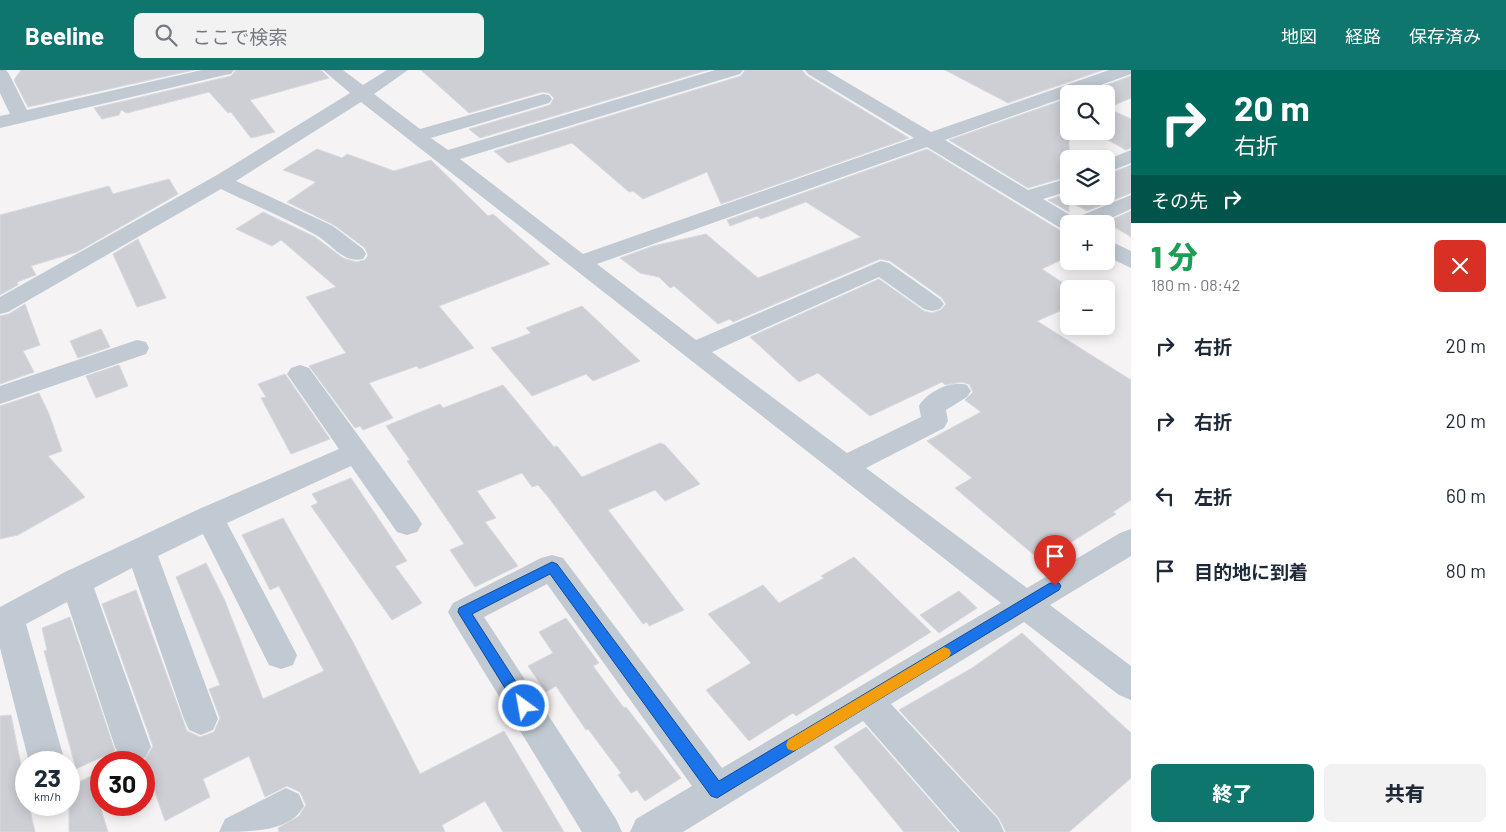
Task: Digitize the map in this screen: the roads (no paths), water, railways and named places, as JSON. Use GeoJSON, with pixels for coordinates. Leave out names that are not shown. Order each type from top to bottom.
{"type":"FeatureCollection","features":[{"type":"Feature","properties":{"kind":"street"},"geometry":{"type":"LineString","coordinates":[[0,122],[225,70]]}},
{"type":"Feature","properties":{"kind":"street"},"geometry":{"type":"LineString","coordinates":[[332,70],[844,467],[1131,685]]}},
{"type":"Feature","properties":{"kind":"street"},"geometry":{"type":"LineString","coordinates":[[0,307],[220,181],[399,70]]}},
{"type":"Feature","properties":{"kind":"street"},"geometry":{"type":"LineString","coordinates":[[446,157],[734,70]]}},
{"type":"Feature","properties":{"kind":"street"},"geometry":{"type":"LineString","coordinates":[[581,262],[1126,70]]}},
{"type":"Feature","properties":{"kind":"street"},"geometry":{"type":"LineString","coordinates":[[0,74],[21,117]]}},
{"type":"Feature","properties":{"kind":"street"},"geometry":{"type":"LineString","coordinates":[[829,74],[930,139],[1060,218]]}},
{"type":"Feature","properties":{"kind":"street"},"geometry":{"type":"LineString","coordinates":[[416,136],[543,100]]}},
{"type":"Feature","properties":{"kind":"street"},"geometry":{"type":"LineString","coordinates":[[1115,163],[1131,156]]}},
{"type":"Feature","properties":{"kind":"street"},"geometry":{"type":"LineString","coordinates":[[220,181],[325,231],[355,254]]}},
{"type":"Feature","properties":{"kind":"street"},"geometry":{"type":"LineString","coordinates":[[1027,198],[1060,187]]}},
{"type":"Feature","properties":{"kind":"street"},"geometry":{"type":"LineString","coordinates":[[1100,215],[1131,201]]}},
{"type":"Feature","properties":{"kind":"street"},"geometry":{"type":"LineString","coordinates":[[1115,251],[1131,260]]}},
{"type":"Feature","properties":{"kind":"street"},"geometry":{"type":"LineString","coordinates":[[694,351],[881,268],[932,304]]}},
{"type":"Feature","properties":{"kind":"street"},"geometry":{"type":"LineString","coordinates":[[0,395],[138,348]]}},
{"type":"Feature","properties":{"kind":"street"},"geometry":{"type":"LineString","coordinates":[[300,374],[407,524]]}},
{"type":"Feature","properties":{"kind":"street"},"geometry":{"type":"LineString","coordinates":[[844,467],[934,421],[932,406],[958,391]]}},
{"type":"Feature","properties":{"kind":"street"},"geometry":{"type":"LineString","coordinates":[[44,751],[4,620],[76,581],[140,550],[355,452]]}},
{"type":"Feature","properties":{"kind":"street"},"geometry":{"type":"LineString","coordinates":[[209,517],[280,655]]}},
{"type":"Feature","properties":{"kind":"street"},"geometry":{"type":"LineString","coordinates":[[649,832],[1131,541]]}},
{"type":"Feature","properties":{"kind":"street"},"geometry":{"type":"LineString","coordinates":[[140,550],[200,720]]}},
{"type":"Feature","properties":{"kind":"street"},"geometry":{"type":"LineString","coordinates":[[603,832],[464,612],[552,567],[717,791]]}},
{"type":"Feature","properties":{"kind":"street"},"geometry":{"type":"LineString","coordinates":[[76,581],[132,747]]}},
{"type":"Feature","properties":{"kind":"street"},"geometry":{"type":"LineString","coordinates":[[866,700],[985,832]]}},
{"type":"Feature","properties":{"kind":"street"},"geometry":{"type":"LineString","coordinates":[[238,832],[286,806]]}}]}
